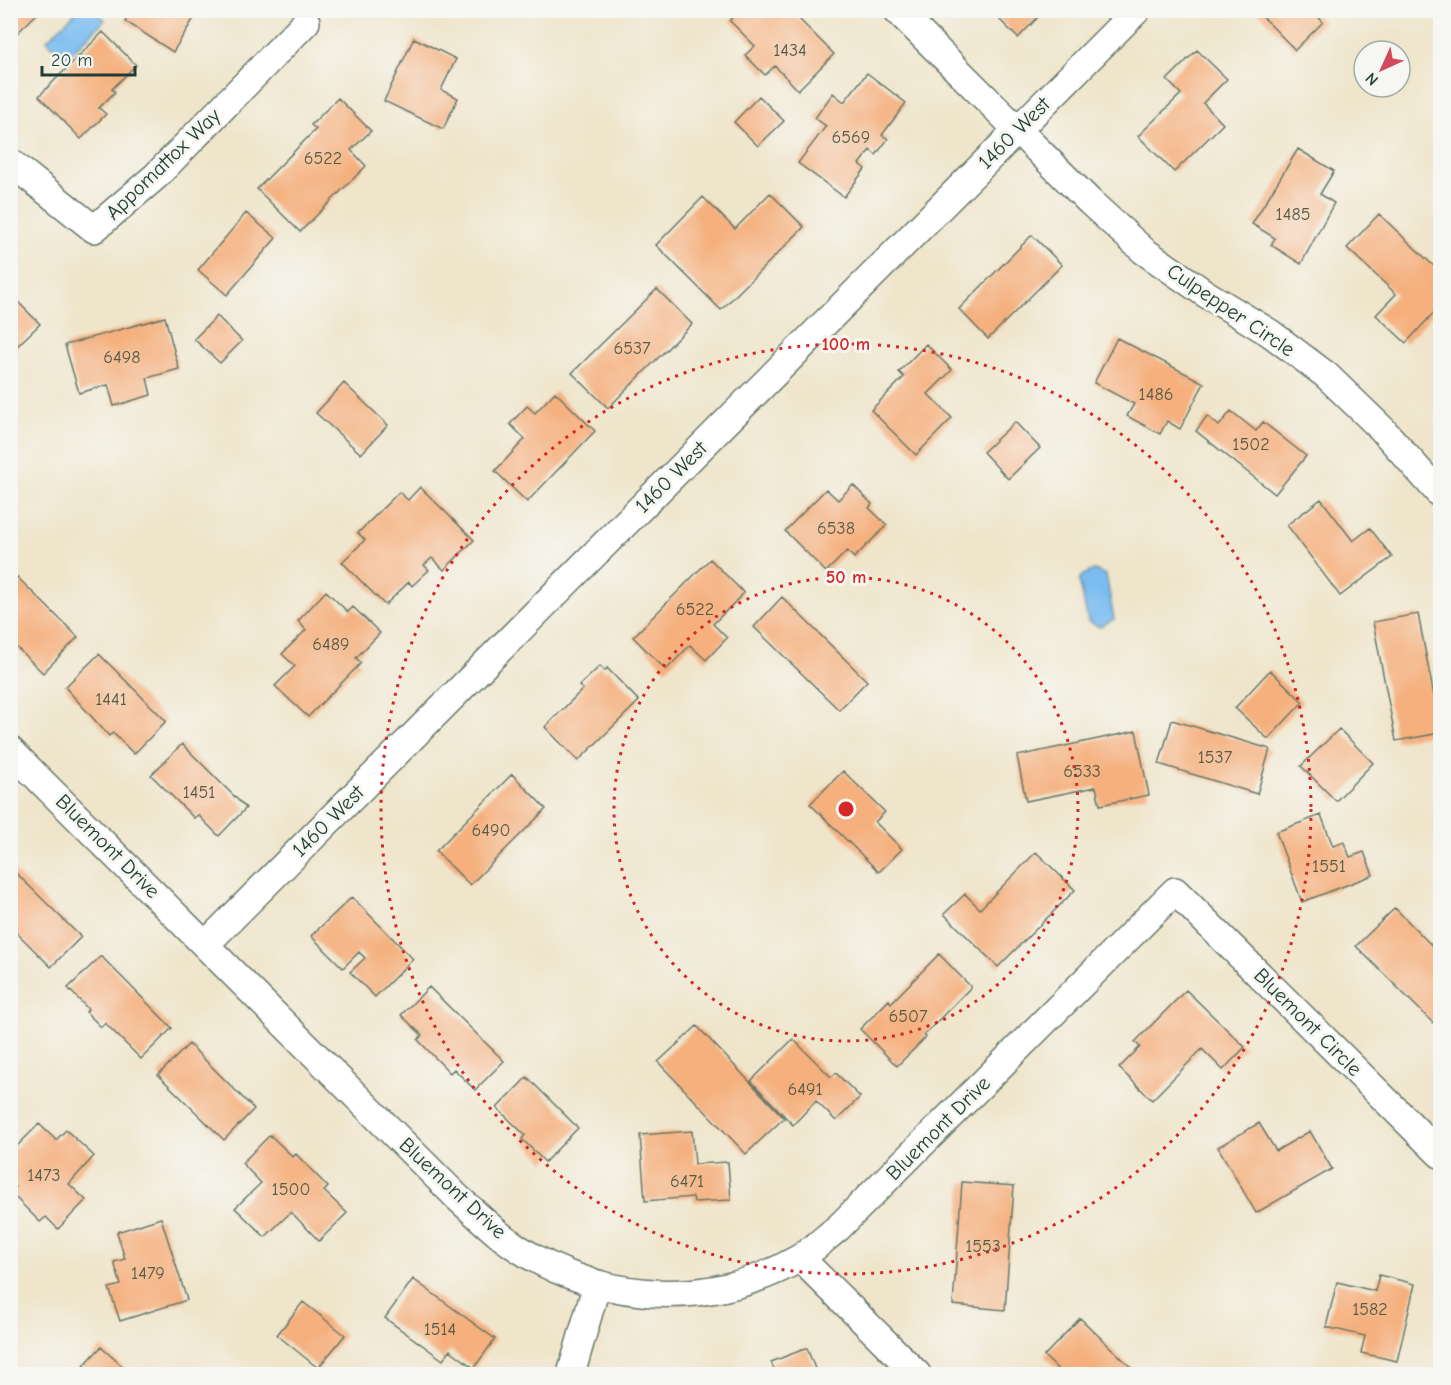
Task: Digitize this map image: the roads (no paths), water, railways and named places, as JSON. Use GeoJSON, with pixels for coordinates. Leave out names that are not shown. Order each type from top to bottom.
{"type":"FeatureCollection","features":[{"type":"Feature","properties":{"kind":"street","name":"Culpepper Circle"},"geometry":{"type":"LineString","coordinates":[[897,10],[1090,202],[1144,251],[1206,294],[1270,333],[1326,375],[1405,454],[1440,494]]}},
{"type":"Feature","properties":{"kind":"street","name":"1460 West"},"geometry":{"type":"LineString","coordinates":[[206,944],[1137,10]]}},
{"type":"Feature","properties":{"kind":"street","name":"Appomattox Way"},"geometry":{"type":"LineString","coordinates":[[10,162],[94,229],[156,176],[306,22]]}},
{"type":"Feature","properties":{"kind":"street","name":"Bluemont Drive"},"geometry":{"type":"LineString","coordinates":[[10,750],[459,1199],[502,1237],[551,1266],[597,1284],[645,1294],[686,1294],[726,1289],[764,1276],[800,1258],[838,1227],[1175,891]]}},
{"type":"Feature","properties":{"kind":"street","name":"Bluemont Circle"},"geometry":{"type":"LineString","coordinates":[[1175,891],[1440,1154]]}},
{"type":"Feature","properties":{"kind":"street"},"geometry":{"type":"LineString","coordinates":[[800,1258],[917,1374]]}},
{"type":"Feature","properties":{"kind":"street"},"geometry":{"type":"LineString","coordinates":[[571,1374],[597,1284]]}},
{"type":"Feature","properties":{"kind":"water"},"geometry":{"type":"Polygon","coordinates":[[[77,11],[96,11],[105,20],[65,59],[47,40],[77,11]]]}},
{"type":"Feature","properties":{"kind":"water"},"geometry":{"type":"Polygon","coordinates":[[[1094,570],[1106,575],[1114,619],[1099,627],[1088,621],[1079,580],[1083,575],[1094,570]]]}}]}
